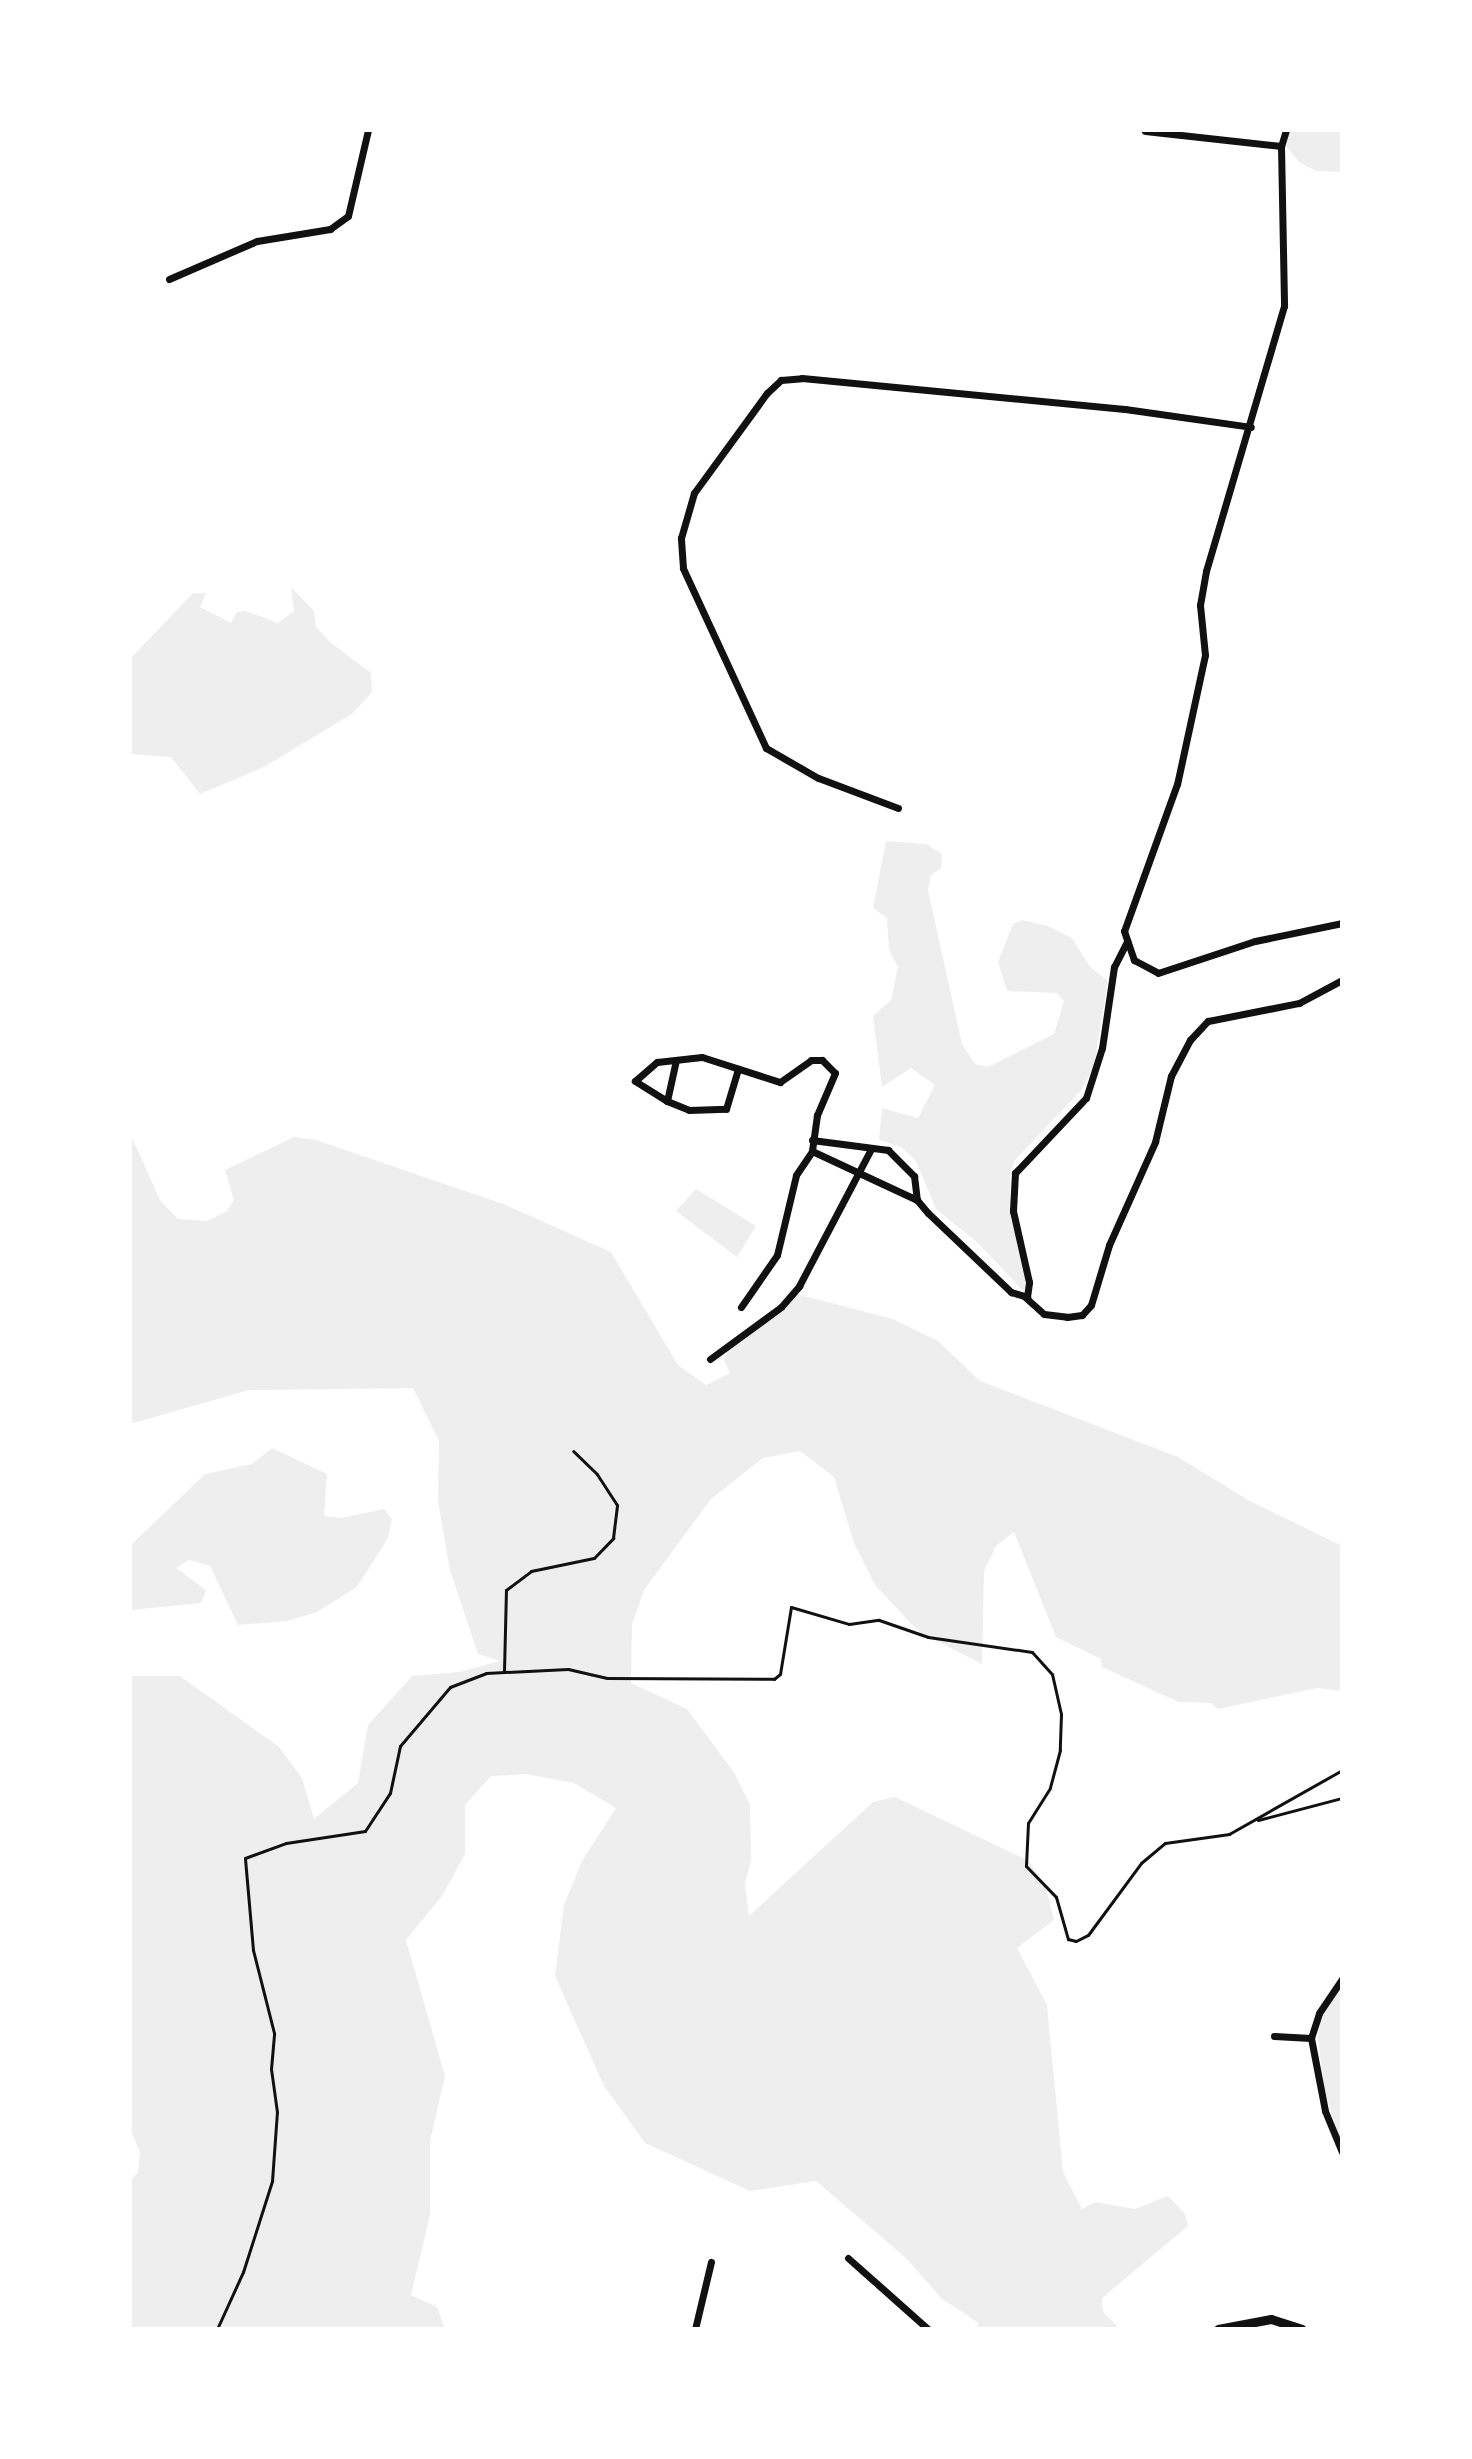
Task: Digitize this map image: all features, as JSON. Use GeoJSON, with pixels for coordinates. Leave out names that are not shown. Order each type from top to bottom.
{"type":"FeatureCollection","features":[{"type":"Feature","properties":{"kind":"street"},"geometry":{"type":"LineString","coordinates":[[169,279],[257,241],[330,229],[348,216],[368,130]]}},
{"type":"Feature","properties":{"kind":"street"},"geometry":{"type":"LineString","coordinates":[[1286,130],[1281,146],[1284,306],[1251,427],[1206,571],[1200,605],[1205,655],[1177,784],[1128,910],[1127,941],[1134,960],[1158,973],[1255,941],[1342,923]]}},
{"type":"Feature","properties":{"kind":"street"},"geometry":{"type":"LineString","coordinates":[[1145,131],[1281,146]]}},
{"type":"Feature","properties":{"kind":"street"},"geometry":{"type":"LineString","coordinates":[[898,808],[818,778],[766,748],[683,568],[681,538],[694,493],[767,393],[781,380],[802,378],[1125,409],[1251,427]]}},
{"type":"Feature","properties":{"kind":"street"},"geometry":{"type":"LineString","coordinates":[[1025,1297],[1031,1291],[1013,1211],[1015,1173],[1086,1098],[1102,1048],[1114,967],[1127,941]]}},
{"type":"Feature","properties":{"kind":"street"},"geometry":{"type":"LineString","coordinates":[[812,1151],[857,1175],[917,1200],[1011,1292],[1025,1297],[1044,1314],[1082,1315],[1091,1305],[1109,1245],[1155,1142],[1171,1076],[1190,1040],[1208,1021],[1299,1003],[1342,980]]}},
{"type":"Feature","properties":{"kind":"street"},"geometry":{"type":"LineString","coordinates":[[738,1069],[723,1111],[689,1110],[667,1101],[635,1081],[657,1062],[702,1057],[780,1082],[811,1060],[831,1065],[835,1073],[812,1140],[812,1151],[796,1175],[777,1255],[741,1307]]}},
{"type":"Feature","properties":{"kind":"street"},"geometry":{"type":"LineString","coordinates":[[667,1101],[676,1060]]}},
{"type":"Feature","properties":{"kind":"street"},"geometry":{"type":"LineString","coordinates":[[812,1140],[888,1150],[914,1176],[917,1200]]}},
{"type":"Feature","properties":{"kind":"street"},"geometry":{"type":"LineString","coordinates":[[710,1359],[789,1299],[813,1263],[871,1149]]}},
{"type":"Feature","properties":{"kind":"street"},"geometry":{"type":"LineString","coordinates":[[1342,1979],[1319,2013],[1311,2038],[1325,2111],[1342,2152]]}},
{"type":"Feature","properties":{"kind":"street"},"geometry":{"type":"LineString","coordinates":[[1274,2036],[1311,2038]]}},
{"type":"Feature","properties":{"kind":"street"},"geometry":{"type":"LineString","coordinates":[[848,2258],[928,2329]]}},
{"type":"Feature","properties":{"kind":"street"},"geometry":{"type":"LineString","coordinates":[[695,2329],[711,2262]]}},
{"type":"Feature","properties":{"kind":"street"},"geometry":{"type":"LineString","coordinates":[[1218,2329],[1271,2319],[1301,2329]]}},
{"type":"Feature","properties":{"kind":"path"},"geometry":{"type":"LineString","coordinates":[[504,1671],[506,1590],[531,1571],[594,1558],[613,1538],[617,1505],[597,1474],[573,1451]]}},
{"type":"Feature","properties":{"kind":"path"},"geometry":{"type":"LineString","coordinates":[[217,2329],[243,2272],[272,2181],[277,2112],[271,2069],[274,2033],[253,1950],[245,1858],[286,1843],[365,1831],[390,1793],[400,1746],[450,1687],[504,1671],[774,1679],[780,1674],[791,1607],[849,1624],[879,1620],[928,1637],[1032,1652],[1052,1674],[1061,1714],[1060,1750],[1050,1788],[1028,1823],[1026,1866],[1056,1897],[1068,1939],[1076,1941],[1088,1935],[1132,1881],[1141,1863],[1165,1843],[1202,1841],[1256,1820],[1342,1798]]}},
{"type":"Feature","properties":{"kind":"path"},"geometry":{"type":"LineString","coordinates":[[1256,1820],[1342,1770]]}},
{"type":"Feature","properties":{"kind":"shaded area"},"geometry":{"type":"Polygon","coordinates":[[[1290,130],[1342,130],[1342,172],[1316,171],[1299,162],[1285,145],[1290,130]]]}},
{"type":"Feature","properties":{"kind":"shaded area"},"geometry":{"type":"Polygon","coordinates":[[[291,587],[314,611],[316,627],[330,642],[371,673],[372,692],[352,714],[264,767],[200,794],[171,757],[130,754],[130,659],[193,593],[206,593],[200,607],[231,623],[237,612],[246,611],[278,623],[294,611],[291,587]]]}},
{"type":"Feature","properties":{"kind":"shaded area"},"geometry":{"type":"Polygon","coordinates":[[[886,841],[926,844],[942,854],[941,868],[931,875],[928,890],[962,1044],[975,1064],[988,1067],[1054,1034],[1064,1001],[1057,993],[1007,991],[998,962],[1013,924],[1022,920],[1048,926],[1072,938],[1090,967],[1108,981],[1094,1066],[1083,1088],[1014,1161],[1010,1175],[1011,1219],[1027,1280],[1025,1293],[978,1243],[936,1209],[916,1161],[901,1147],[879,1140],[882,1108],[918,1118],[935,1085],[911,1068],[882,1087],[873,1016],[891,1000],[898,967],[889,950],[887,918],[873,908],[886,841]]]}},
{"type":"Feature","properties":{"kind":"shaded area"},"geometry":{"type":"Polygon","coordinates":[[[130,1133],[160,1200],[178,1219],[207,1221],[227,1211],[234,1200],[225,1170],[294,1137],[316,1140],[506,1205],[611,1252],[678,1365],[706,1385],[730,1373],[724,1360],[727,1351],[796,1294],[893,1319],[938,1341],[980,1381],[1178,1457],[1248,1500],[1342,1546],[1342,1691],[1317,1688],[1218,1709],[1211,1703],[1179,1702],[1102,1667],[1101,1659],[1056,1637],[1014,1532],[996,1546],[984,1571],[982,1664],[919,1632],[875,1585],[854,1543],[834,1477],[800,1451],[763,1458],[711,1499],[644,1590],[632,1624],[631,1683],[687,1709],[733,1771],[750,1804],[751,1860],[745,1884],[749,1916],[873,1802],[895,1797],[1029,1861],[1046,1888],[1054,1920],[1017,1948],[1047,2005],[1063,2172],[1082,2209],[1095,2202],[1135,2209],[1168,2196],[1185,2214],[1188,2226],[1102,2298],[1103,2312],[1120,2329],[976,2329],[979,2323],[942,2299],[906,2258],[816,2181],[750,2191],[645,2143],[604,2086],[555,1976],[564,1905],[582,1861],[616,1808],[574,1783],[526,1774],[491,1776],[465,1805],[465,1854],[442,1896],[406,1940],[445,2076],[430,2141],[430,2215],[411,2295],[437,2307],[445,2329],[130,2329],[130,2180],[138,2173],[140,2152],[130,2128],[130,1676],[180,1676],[279,1747],[302,1778],[314,1819],[358,1783],[368,1725],[412,1676],[460,1672],[500,1661],[478,1654],[450,1570],[438,1501],[439,1441],[413,1388],[249,1390],[130,1424],[130,1133]]]}},
{"type":"Feature","properties":{"kind":"shaded area"},"geometry":{"type":"Polygon","coordinates":[[[696,1189],[756,1226],[737,1257],[676,1211],[696,1189]]]}},
{"type":"Feature","properties":{"kind":"shaded area"},"geometry":{"type":"Polygon","coordinates":[[[272,1448],[327,1474],[324,1516],[341,1518],[384,1509],[392,1519],[388,1538],[357,1587],[317,1612],[287,1621],[238,1625],[210,1566],[189,1560],[176,1568],[206,1590],[201,1603],[130,1610],[130,1546],[205,1474],[252,1464],[272,1448]]]}},
{"type":"Feature","properties":{"kind":"shaded area"},"geometry":{"type":"Polygon","coordinates":[[[1342,1987],[1342,2147],[1325,2092],[1318,2038],[1321,2015],[1342,1987]]]}}]}
